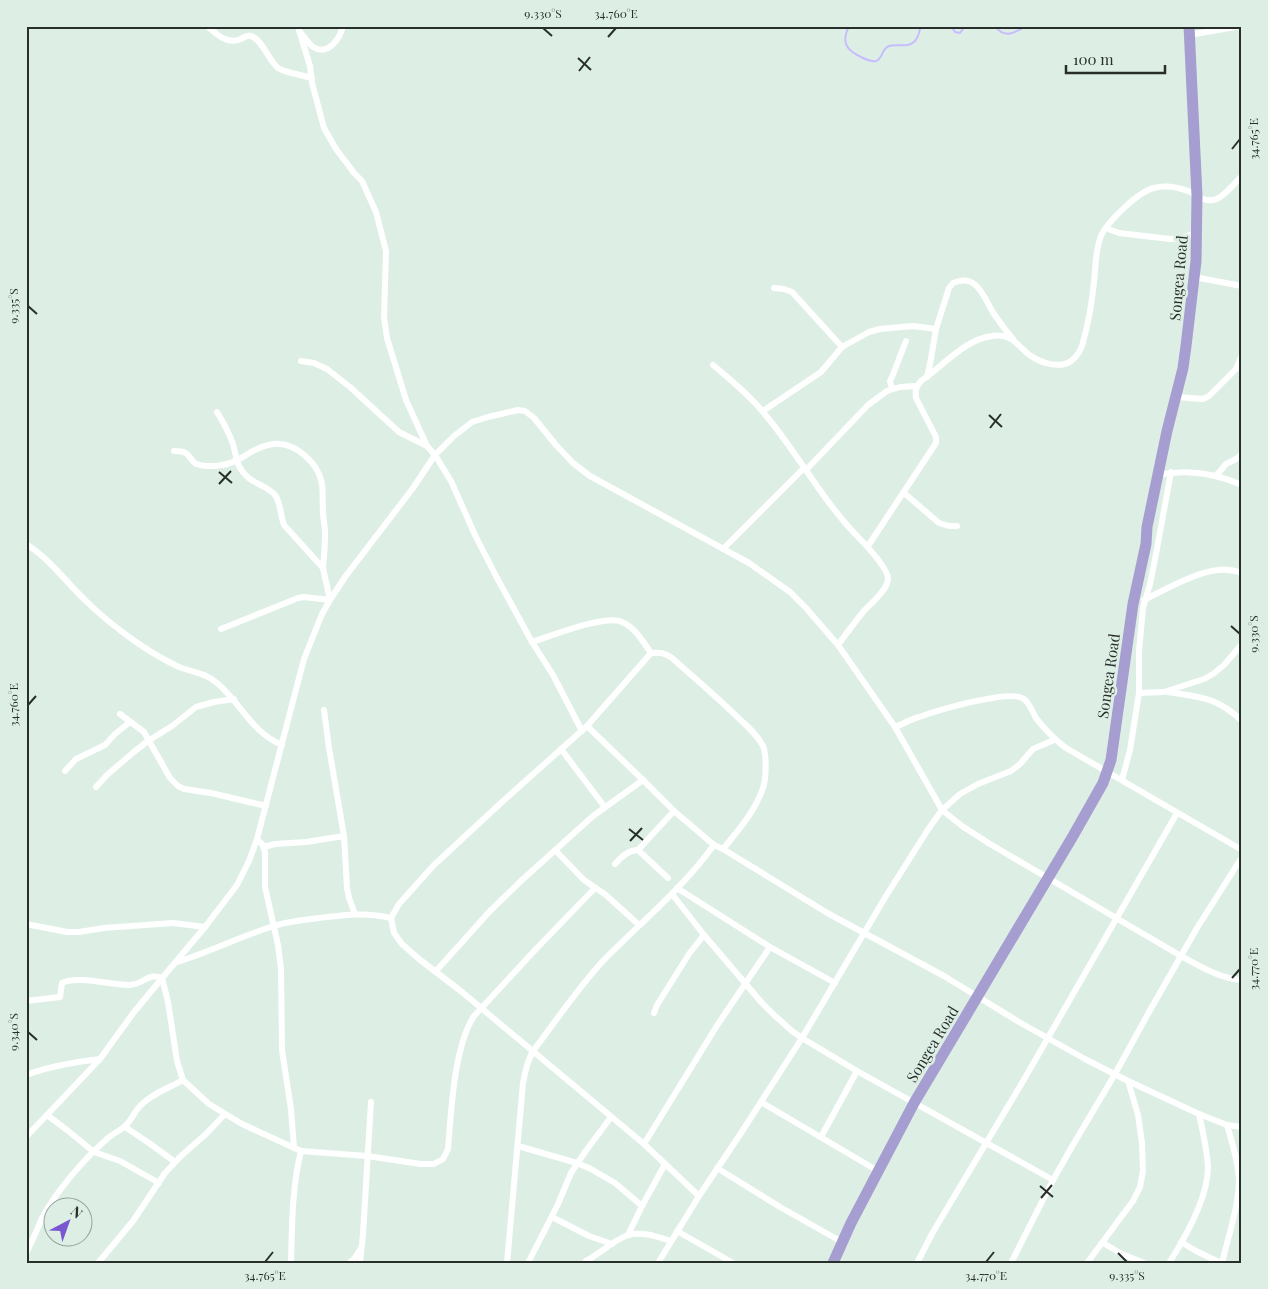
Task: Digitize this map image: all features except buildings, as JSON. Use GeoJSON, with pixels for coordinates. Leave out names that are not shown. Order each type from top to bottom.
{"type":"FeatureCollection","features":[{"type":"Feature","properties":{"kind":"highway","name":"Songea Road"},"geometry":{"type":"LineString","coordinates":[[834,1263],[842,1242],[914,1103],[1049,878],[1108,772],[1133,604],[1146,544],[1147,527],[1157,475],[1183,368],[1194,277],[1197,196],[1189,31]]}},
{"type":"Feature","properties":{"kind":"street"},"geometry":{"type":"LineString","coordinates":[[207,26],[219,37],[233,42],[246,36],[256,38],[280,69],[312,78]]}},
{"type":"Feature","properties":{"kind":"street"},"geometry":{"type":"LineString","coordinates":[[299,28],[314,48],[320,50],[332,46],[341,34],[343,26]]}},
{"type":"Feature","properties":{"kind":"street"},"geometry":{"type":"LineString","coordinates":[[1189,31],[1241,26]]}},
{"type":"Feature","properties":{"kind":"street"},"geometry":{"type":"LineString","coordinates":[[299,28],[324,128],[336,149],[354,174],[362,181],[376,212],[386,251],[384,317],[387,338],[406,400],[427,446],[435,455],[451,481],[486,558],[532,642],[584,729],[714,845],[828,914],[944,976],[1048,1038],[1128,1081],[1199,1114],[1227,1125],[1242,1128]]}},
{"type":"Feature","properties":{"kind":"street"},"geometry":{"type":"LineString","coordinates":[[927,377],[936,329],[949,288],[953,283],[970,282],[983,292],[1003,328],[1031,356],[1046,363],[1066,364],[1073,360],[1079,352],[1085,335],[1098,246],[1106,228],[1114,218],[1144,192],[1152,188],[1168,186],[1188,191],[1204,199],[1213,200],[1221,196],[1242,176]]}},
{"type":"Feature","properties":{"kind":"street"},"geometry":{"type":"LineString","coordinates":[[1106,228],[1119,233],[1170,239],[1182,238],[1197,232]]}},
{"type":"Feature","properties":{"kind":"street"},"geometry":{"type":"LineString","coordinates":[[1194,277],[1242,286]]}},
{"type":"Feature","properties":{"kind":"street"},"geometry":{"type":"LineString","coordinates":[[774,288],[792,292],[842,347]]}},
{"type":"Feature","properties":{"kind":"street"},"geometry":{"type":"LineString","coordinates":[[763,411],[822,372],[842,347],[869,332],[913,326],[936,329]]}},
{"type":"Feature","properties":{"kind":"street"},"geometry":{"type":"LineString","coordinates":[[723,549],[868,405],[887,390],[916,386],[961,350],[978,340],[992,336],[1006,337],[1016,341]]}},
{"type":"Feature","properties":{"kind":"street"},"geometry":{"type":"LineString","coordinates":[[892,389],[890,381],[906,341]]}},
{"type":"Feature","properties":{"kind":"street"},"geometry":{"type":"LineString","coordinates":[[1176,397],[1203,399],[1209,396],[1236,369],[1242,355]]}},
{"type":"Feature","properties":{"kind":"street"},"geometry":{"type":"LineString","coordinates":[[301,361],[314,363],[327,369],[400,432],[427,446]]}},
{"type":"Feature","properties":{"kind":"street"},"geometry":{"type":"LineString","coordinates":[[713,365],[763,411],[831,506],[868,546],[887,573],[888,579],[881,593],[863,612],[838,645]]}},
{"type":"Feature","properties":{"kind":"street"},"geometry":{"type":"LineString","coordinates":[[868,546],[936,443],[936,437],[916,398],[916,386]]}},
{"type":"Feature","properties":{"kind":"street"},"geometry":{"type":"LineString","coordinates":[[26,1137],[100,1059],[134,1012],[205,927],[237,885],[257,839],[304,659],[322,614],[345,577],[413,488],[435,455],[454,436],[472,422],[518,410],[526,412],[534,418],[573,463],[590,476],[749,563],[790,592],[838,645],[895,727],[942,810],[962,826],[1181,956],[1212,971],[1242,980]]}},
{"type":"Feature","properties":{"kind":"street"},"geometry":{"type":"LineString","coordinates":[[217,412],[230,436],[239,466],[250,480],[275,495],[284,525],[323,568]]}},
{"type":"Feature","properties":{"kind":"street"},"geometry":{"type":"LineString","coordinates":[[174,451],[185,452],[193,462],[200,465],[220,465],[237,460],[258,448],[269,445],[288,445],[299,451],[313,465],[321,478],[325,533],[323,568],[330,600]]}},
{"type":"Feature","properties":{"kind":"street"},"geometry":{"type":"LineString","coordinates":[[1216,476],[1226,464],[1242,454]]}},
{"type":"Feature","properties":{"kind":"street"},"geometry":{"type":"LineString","coordinates":[[1157,475],[1171,472],[1199,473],[1216,476],[1242,486]]}},
{"type":"Feature","properties":{"kind":"street"},"geometry":{"type":"LineString","coordinates":[[1122,780],[1130,750],[1139,693],[1140,637],[1145,599],[1150,584],[1171,472]]}},
{"type":"Feature","properties":{"kind":"street"},"geometry":{"type":"LineString","coordinates":[[904,493],[939,523],[958,526]]}},
{"type":"Feature","properties":{"kind":"street"},"geometry":{"type":"LineString","coordinates":[[26,544],[47,559],[94,609],[136,642],[178,666],[215,681],[234,698],[263,734],[282,745]]}},
{"type":"Feature","properties":{"kind":"street"},"geometry":{"type":"LineString","coordinates":[[1133,604],[1210,571],[1220,569],[1242,573]]}},
{"type":"Feature","properties":{"kind":"street"},"geometry":{"type":"LineString","coordinates":[[221,629],[298,598],[330,600]]}},
{"type":"Feature","properties":{"kind":"street"},"geometry":{"type":"LineString","coordinates":[[532,642],[569,630],[612,620],[622,622],[632,628],[651,653]]}},
{"type":"Feature","properties":{"kind":"street"},"geometry":{"type":"LineString","coordinates":[[1164,692],[1204,679],[1213,674],[1224,665],[1242,644]]}},
{"type":"Feature","properties":{"kind":"street"},"geometry":{"type":"LineString","coordinates":[[699,1196],[644,1144],[436,971],[418,959],[402,944],[394,933],[391,918],[399,904],[434,865],[584,729],[651,653],[664,653],[672,658],[748,727],[760,740],[765,749],[763,788],[755,804],[723,849]]}},
{"type":"Feature","properties":{"kind":"street"},"geometry":{"type":"LineString","coordinates":[[1139,693],[1164,692],[1209,699],[1226,707],[1242,721]]}},
{"type":"Feature","properties":{"kind":"street"},"geometry":{"type":"LineString","coordinates":[[895,727],[917,717],[946,708],[1014,695],[1022,697],[1054,740],[1242,850]]}},
{"type":"Feature","properties":{"kind":"street"},"geometry":{"type":"LineString","coordinates":[[96,787],[120,763],[196,707],[234,698]]}},
{"type":"Feature","properties":{"kind":"street"},"geometry":{"type":"LineString","coordinates":[[324,710],[344,836],[347,888],[355,914]]}},
{"type":"Feature","properties":{"kind":"street"},"geometry":{"type":"LineString","coordinates":[[120,714],[144,732],[170,778],[178,786],[184,789],[212,793],[266,806]]}},
{"type":"Feature","properties":{"kind":"street"},"geometry":{"type":"LineString","coordinates":[[65,771],[76,758],[105,745],[130,722]]}},
{"type":"Feature","properties":{"kind":"street"},"geometry":{"type":"LineString","coordinates":[[658,1263],[699,1196],[802,1038],[914,851],[942,810],[960,794],[1011,771],[1033,749],[1054,740]]}},
{"type":"Feature","properties":{"kind":"street"},"geometry":{"type":"LineString","coordinates":[[561,750],[604,806]]}},
{"type":"Feature","properties":{"kind":"street"},"geometry":{"type":"LineString","coordinates":[[436,971],[490,911],[555,850],[604,806],[643,780]]}},
{"type":"Feature","properties":{"kind":"street"},"geometry":{"type":"LineString","coordinates":[[614,864],[627,852],[638,850],[674,811]]}},
{"type":"Feature","properties":{"kind":"street"},"geometry":{"type":"LineString","coordinates":[[917,1263],[933,1232],[988,1143],[1177,813]]}},
{"type":"Feature","properties":{"kind":"street"},"geometry":{"type":"LineString","coordinates":[[264,847],[344,836]]}},
{"type":"Feature","properties":{"kind":"street"},"geometry":{"type":"LineString","coordinates":[[257,839],[264,847],[265,887],[278,945],[281,969],[282,1050],[298,1149],[294,1189],[291,1263]]}},
{"type":"Feature","properties":{"kind":"street"},"geometry":{"type":"LineString","coordinates":[[508,1263],[523,1083],[525,1068],[533,1051],[588,977],[675,891],[714,845]]}},
{"type":"Feature","properties":{"kind":"street"},"geometry":{"type":"LineString","coordinates":[[555,850],[584,880],[639,925]]}},
{"type":"Feature","properties":{"kind":"street"},"geometry":{"type":"LineString","coordinates":[[638,850],[668,878]]}},
{"type":"Feature","properties":{"kind":"street"},"geometry":{"type":"LineString","coordinates":[[1012,1263],[1053,1180],[1116,1074],[1181,956],[1242,857]]}},
{"type":"Feature","properties":{"kind":"street"},"geometry":{"type":"LineString","coordinates":[[162,978],[168,1002],[177,1061],[183,1080],[209,1104],[242,1124],[298,1149],[434,1164],[443,1159],[448,1149],[456,1070],[468,1025],[474,1016],[536,949],[596,888]]}},
{"type":"Feature","properties":{"kind":"street"},"geometry":{"type":"LineString","coordinates":[[675,891],[835,983]]}},
{"type":"Feature","properties":{"kind":"street"},"geometry":{"type":"LineString","coordinates":[[675,891],[704,935],[773,1014],[802,1038],[857,1071],[1053,1180]]}},
{"type":"Feature","properties":{"kind":"street"},"geometry":{"type":"LineString","coordinates":[[176,962],[198,956],[273,926],[291,922],[355,914],[379,915],[391,918]]}},
{"type":"Feature","properties":{"kind":"street"},"geometry":{"type":"LineString","coordinates":[[26,924],[73,932],[173,923],[205,927]]}},
{"type":"Feature","properties":{"kind":"street"},"geometry":{"type":"LineString","coordinates":[[654,1013],[657,1005],[689,954],[704,935]]}},
{"type":"Feature","properties":{"kind":"street"},"geometry":{"type":"LineString","coordinates":[[644,1144],[718,1024],[770,947]]}},
{"type":"Feature","properties":{"kind":"street"},"geometry":{"type":"LineString","coordinates":[[26,1001],[60,997],[61,984],[68,980],[128,985],[141,983],[151,976],[162,978]]}},
{"type":"Feature","properties":{"kind":"street"},"geometry":{"type":"LineString","coordinates":[[26,1075],[63,1064],[100,1059]]}},
{"type":"Feature","properties":{"kind":"street"},"geometry":{"type":"LineString","coordinates":[[821,1137],[857,1071]]}},
{"type":"Feature","properties":{"kind":"street"},"geometry":{"type":"LineString","coordinates":[[26,1253],[49,1207],[74,1173],[108,1138],[125,1127],[136,1110],[144,1102],[183,1080]]}},
{"type":"Feature","properties":{"kind":"street"},"geometry":{"type":"LineString","coordinates":[[1087,1263],[1132,1201],[1140,1186],[1143,1171],[1142,1142],[1138,1115],[1128,1081]]}},
{"type":"Feature","properties":{"kind":"street"},"geometry":{"type":"LineString","coordinates":[[360,1263],[371,1102]]}},
{"type":"Feature","properties":{"kind":"street"},"geometry":{"type":"LineString","coordinates":[[761,1102],[878,1171]]}},
{"type":"Feature","properties":{"kind":"street"},"geometry":{"type":"LineString","coordinates":[[98,1263],[133,1221],[175,1162],[225,1114]]}},
{"type":"Feature","properties":{"kind":"street"},"geometry":{"type":"LineString","coordinates":[[1168,1263],[1201,1202],[1207,1176],[1206,1143],[1199,1114]]}},
{"type":"Feature","properties":{"kind":"street"},"geometry":{"type":"LineString","coordinates":[[46,1115],[94,1152],[120,1161],[159,1182]]}},
{"type":"Feature","properties":{"kind":"street"},"geometry":{"type":"LineString","coordinates":[[528,1263],[552,1217],[571,1173],[611,1117]]}},
{"type":"Feature","properties":{"kind":"street"},"geometry":{"type":"LineString","coordinates":[[1181,1242],[1196,1252],[1221,1263],[1237,1200],[1239,1181],[1235,1155],[1227,1125]]}},
{"type":"Feature","properties":{"kind":"street"},"geometry":{"type":"LineString","coordinates":[[125,1127],[175,1162]]}},
{"type":"Feature","properties":{"kind":"street"},"geometry":{"type":"LineString","coordinates":[[518,1146],[577,1163],[591,1169],[615,1183],[642,1206]]}},
{"type":"Feature","properties":{"kind":"street"},"geometry":{"type":"LineString","coordinates":[[628,1235],[665,1164]]}},
{"type":"Feature","properties":{"kind":"street"},"geometry":{"type":"LineString","coordinates":[[717,1168],[842,1242]]}},
{"type":"Feature","properties":{"kind":"street"},"geometry":{"type":"LineString","coordinates":[[552,1217],[589,1236],[612,1244]]}},
{"type":"Feature","properties":{"kind":"street"},"geometry":{"type":"LineString","coordinates":[[677,1231],[726,1261],[733,1263]]}},
{"type":"Feature","properties":{"kind":"street"},"geometry":{"type":"LineString","coordinates":[[586,1260],[628,1235],[652,1235],[671,1241]]}},
{"type":"Feature","properties":{"kind":"street"},"geometry":{"type":"LineString","coordinates":[[1103,1243],[1122,1254],[1144,1263]]}},
{"type":"Feature","properties":{"kind":"street"},"geometry":{"type":"LineString","coordinates":[[349,1263],[362,1247]]}},
{"type":"Feature","properties":{"kind":"waterway"},"geometry":{"type":"LineString","coordinates":[[849,26],[845,37],[846,45],[861,57],[874,61],[880,58],[886,47],[909,45],[915,41],[920,26]]}},
{"type":"Feature","properties":{"kind":"waterway"},"geometry":{"type":"LineString","coordinates":[[951,26],[955,32],[960,33],[965,26]]}},
{"type":"Feature","properties":{"kind":"waterway"},"geometry":{"type":"LineString","coordinates":[[995,26],[1006,34],[1014,33],[1026,26]]}}]}
